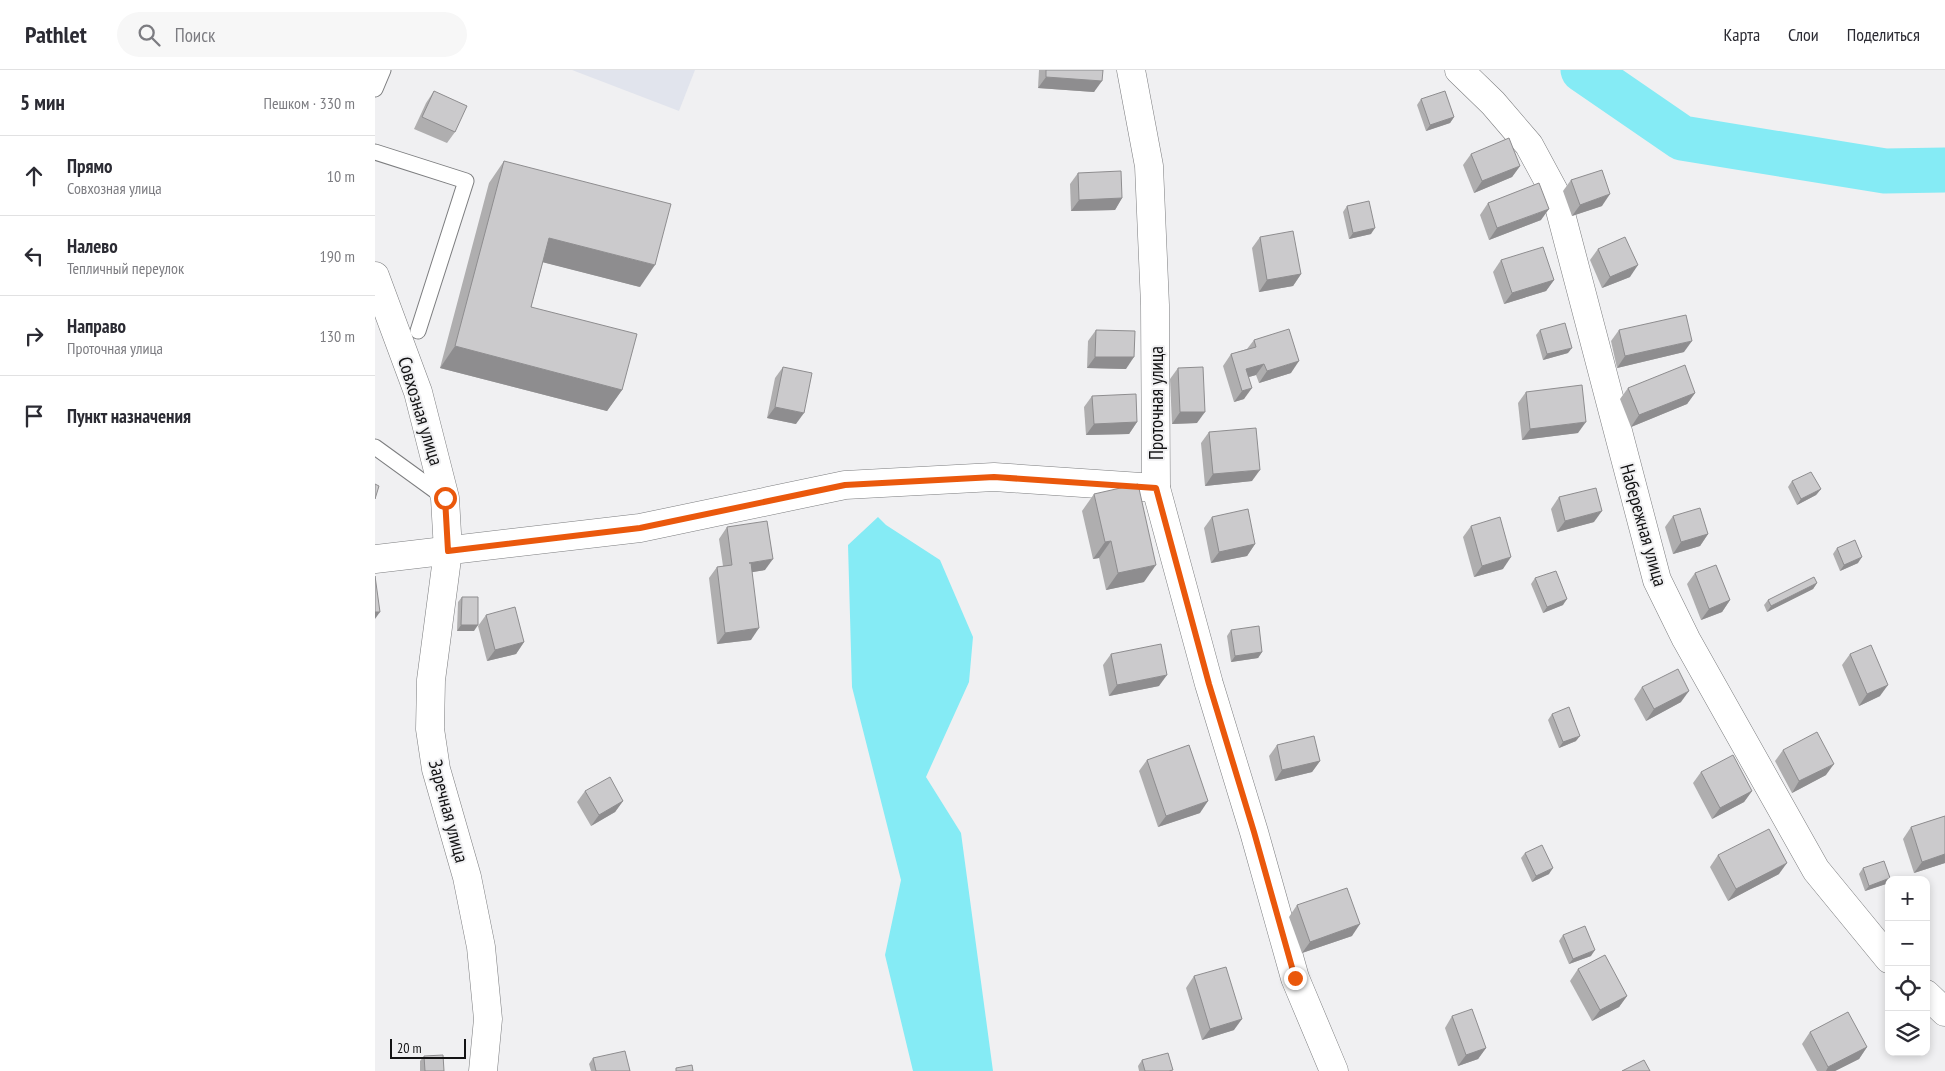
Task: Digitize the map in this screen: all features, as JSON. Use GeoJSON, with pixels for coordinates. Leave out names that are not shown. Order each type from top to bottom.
{"type":"FeatureCollection","features":[{"type":"Feature","properties":{"kind":"street","name":"Проточная улица"},"geometry":{"type":"LineString","coordinates":[[1131,70],[1149,166],[1155,305],[1156,488],[1209,684],[1254,832],[1295,978],[1334,1071]]}},
{"type":"Feature","properties":{"kind":"street","name":"Набережная улица"},"geometry":{"type":"LineString","coordinates":[[1459,70],[1493,103],[1529,145],[1556,195],[1657,580],[1669,606],[1685,639],[1816,870],[1885,954]]}},
{"type":"Feature","properties":{"kind":"street","name":"Совхозная улица"},"geometry":{"type":"LineString","coordinates":[[375,276],[418,392],[445,498],[448,551]]}},
{"type":"Feature","properties":{"kind":"street"},"geometry":{"type":"LineString","coordinates":[[375,559],[640,528],[845,485],[994,477],[1156,488]]}},
{"type":"Feature","properties":{"kind":"street","name":"Заречная улица"},"geometry":{"type":"LineString","coordinates":[[448,551],[431,680],[430,729],[435,768],[467,877],[481,948],[488,1019],[483,1071]]}},
{"type":"Feature","properties":{"kind":"street"},"geometry":{"type":"LineString","coordinates":[[1930,998],[1945,1012]]}},
{"type":"Feature","properties":{"kind":"lane"},"geometry":{"type":"LineString","coordinates":[[375,89],[383,70]]}},
{"type":"Feature","properties":{"kind":"lane"},"geometry":{"type":"LineString","coordinates":[[375,152],[466,181],[418,331]]}},
{"type":"Feature","properties":{"kind":"lane"},"geometry":{"type":"LineString","coordinates":[[375,447],[445,498]]}},
{"type":"Feature","properties":{"kind":"shaded area"},"geometry":{"type":"Polygon","coordinates":[[[572,70],[695,70],[679,111],[572,70]]]}},
{"type":"Feature","properties":{"kind":"water"},"geometry":{"type":"Polygon","coordinates":[[[878,517],[886,525],[940,560],[973,637],[969,682],[926,777],[961,833],[993,1071],[913,1071],[885,955],[901,880],[852,687],[848,545],[878,517]]]}},
{"type":"Feature","properties":{"kind":"building"},"geometry":{"type":"Polygon","coordinates":[[[1046,70],[1103,70],[1102,81],[1046,77],[1046,70]]]}},
{"type":"Feature","properties":{"kind":"building"},"geometry":{"type":"Polygon","coordinates":[[[434,91],[467,106],[455,132],[422,117],[434,91]]]}},
{"type":"Feature","properties":{"kind":"building"},"geometry":{"type":"Polygon","coordinates":[[[1445,91],[1454,117],[1430,125],[1421,99],[1445,91]]]}},
{"type":"Feature","properties":{"kind":"building"},"geometry":{"type":"Polygon","coordinates":[[[1509,138],[1520,166],[1482,181],[1471,154],[1509,138]]]}},
{"type":"Feature","properties":{"kind":"building"},"geometry":{"type":"Polygon","coordinates":[[[504,161],[671,204],[655,265],[549,238],[531,307],[637,334],[622,390],[455,346],[504,161]]]}},
{"type":"Feature","properties":{"kind":"building"},"geometry":{"type":"Polygon","coordinates":[[[1602,170],[1610,194],[1580,205],[1571,180],[1602,170]]]}},
{"type":"Feature","properties":{"kind":"building"},"geometry":{"type":"Polygon","coordinates":[[[1121,171],[1122,198],[1079,200],[1078,173],[1121,171]]]}},
{"type":"Feature","properties":{"kind":"building"},"geometry":{"type":"Polygon","coordinates":[[[1539,183],[1549,209],[1497,228],[1488,203],[1539,183]]]}},
{"type":"Feature","properties":{"kind":"building"},"geometry":{"type":"Polygon","coordinates":[[[1369,201],[1375,228],[1353,233],[1347,206],[1369,201]]]}},
{"type":"Feature","properties":{"kind":"building"},"geometry":{"type":"Polygon","coordinates":[[[1293,231],[1301,274],[1267,280],[1260,237],[1293,231]]]}},
{"type":"Feature","properties":{"kind":"building"},"geometry":{"type":"Polygon","coordinates":[[[1625,237],[1638,265],[1610,277],[1598,249],[1625,237]]]}},
{"type":"Feature","properties":{"kind":"building"},"geometry":{"type":"Polygon","coordinates":[[[1543,247],[1554,280],[1512,293],[1501,260],[1543,247]]]}},
{"type":"Feature","properties":{"kind":"building"},"geometry":{"type":"Polygon","coordinates":[[[1686,315],[1692,341],[1625,356],[1619,330],[1686,315]]]}},
{"type":"Feature","properties":{"kind":"building"},"geometry":{"type":"Polygon","coordinates":[[[1565,323],[1572,348],[1547,354],[1540,330],[1565,323]]]}},
{"type":"Feature","properties":{"kind":"building"},"geometry":{"type":"Polygon","coordinates":[[[1289,329],[1299,361],[1267,371],[1264,364],[1246,369],[1252,388],[1242,391],[1231,354],[1256,347],[1254,340],[1289,329]]]}},
{"type":"Feature","properties":{"kind":"building"},"geometry":{"type":"Polygon","coordinates":[[[1096,330],[1135,331],[1134,357],[1095,357],[1096,330]]]}},
{"type":"Feature","properties":{"kind":"building"},"geometry":{"type":"Polygon","coordinates":[[[1685,365],[1695,393],[1639,415],[1628,388],[1685,365]]]}},
{"type":"Feature","properties":{"kind":"building"},"geometry":{"type":"Polygon","coordinates":[[[783,367],[812,373],[804,413],[775,407],[783,367]]]}},
{"type":"Feature","properties":{"kind":"building"},"geometry":{"type":"Polygon","coordinates":[[[1203,367],[1205,412],[1180,412],[1178,368],[1203,367]]]}},
{"type":"Feature","properties":{"kind":"building"},"geometry":{"type":"Polygon","coordinates":[[[1582,385],[1586,422],[1530,429],[1526,392],[1582,385]]]}},
{"type":"Feature","properties":{"kind":"building"},"geometry":{"type":"Polygon","coordinates":[[[1136,394],[1137,422],[1094,424],[1092,396],[1136,394]]]}},
{"type":"Feature","properties":{"kind":"building"},"geometry":{"type":"Polygon","coordinates":[[[1256,428],[1260,470],[1213,474],[1209,432],[1256,428]]]}},
{"type":"Feature","properties":{"kind":"building"},"geometry":{"type":"Polygon","coordinates":[[[1811,472],[1821,489],[1801,499],[1792,481],[1811,472]]]}},
{"type":"Feature","properties":{"kind":"building"},"geometry":{"type":"Polygon","coordinates":[[[375,484],[379,486],[375,499],[375,484]]]}},
{"type":"Feature","properties":{"kind":"building"},"geometry":{"type":"Polygon","coordinates":[[[1138,484],[1156,565],[1118,573],[1111,541],[1105,542],[1094,494],[1138,484]]]}},
{"type":"Feature","properties":{"kind":"building"},"geometry":{"type":"Polygon","coordinates":[[[1596,488],[1602,511],[1565,521],[1559,497],[1596,488]]]}},
{"type":"Feature","properties":{"kind":"building"},"geometry":{"type":"Polygon","coordinates":[[[1700,508],[1708,534],[1681,542],[1673,516],[1700,508]]]}},
{"type":"Feature","properties":{"kind":"building"},"geometry":{"type":"Polygon","coordinates":[[[1248,509],[1255,544],[1219,552],[1212,517],[1248,509]]]}},
{"type":"Feature","properties":{"kind":"building"},"geometry":{"type":"Polygon","coordinates":[[[1500,517],[1511,557],[1482,566],[1471,526],[1500,517]]]}},
{"type":"Feature","properties":{"kind":"building"},"geometry":{"type":"Polygon","coordinates":[[[767,521],[773,559],[749,563],[751,563],[759,628],[725,633],[717,567],[732,565],[727,527],[767,521]]]}},
{"type":"Feature","properties":{"kind":"building"},"geometry":{"type":"Polygon","coordinates":[[[1855,540],[1862,557],[1844,565],[1837,548],[1855,540]]]}},
{"type":"Feature","properties":{"kind":"building"},"geometry":{"type":"Polygon","coordinates":[[[1716,565],[1730,600],[1709,609],[1695,573],[1716,565]]]}},
{"type":"Feature","properties":{"kind":"building"},"geometry":{"type":"Polygon","coordinates":[[[1556,571],[1567,599],[1547,607],[1535,578],[1556,571]]]}},
{"type":"Feature","properties":{"kind":"building"},"geometry":{"type":"Polygon","coordinates":[[[375,576],[380,612],[375,612],[375,576]]]}},
{"type":"Feature","properties":{"kind":"building"},"geometry":{"type":"Polygon","coordinates":[[[1814,577],[1817,583],[1771,606],[1768,600],[1814,577]]]}},
{"type":"Feature","properties":{"kind":"building"},"geometry":{"type":"Polygon","coordinates":[[[462,597],[478,597],[478,625],[461,625],[462,597]]]}},
{"type":"Feature","properties":{"kind":"building"},"geometry":{"type":"Polygon","coordinates":[[[515,607],[524,642],[495,650],[486,615],[515,607]]]}},
{"type":"Feature","properties":{"kind":"building"},"geometry":{"type":"Polygon","coordinates":[[[1259,626],[1262,652],[1235,656],[1231,630],[1259,626]]]}},
{"type":"Feature","properties":{"kind":"building"},"geometry":{"type":"Polygon","coordinates":[[[1161,644],[1167,675],[1117,685],[1111,654],[1161,644]]]}},
{"type":"Feature","properties":{"kind":"building"},"geometry":{"type":"Polygon","coordinates":[[[1871,645],[1888,685],[1867,694],[1850,654],[1871,645]]]}},
{"type":"Feature","properties":{"kind":"building"},"geometry":{"type":"Polygon","coordinates":[[[1678,669],[1689,691],[1654,709],[1642,687],[1678,669]]]}},
{"type":"Feature","properties":{"kind":"building"},"geometry":{"type":"Polygon","coordinates":[[[1569,707],[1580,736],[1563,742],[1552,714],[1569,707]]]}},
{"type":"Feature","properties":{"kind":"building"},"geometry":{"type":"Polygon","coordinates":[[[1817,732],[1834,764],[1799,781],[1783,750],[1817,732]]]}},
{"type":"Feature","properties":{"kind":"building"},"geometry":{"type":"Polygon","coordinates":[[[1314,736],[1320,761],[1282,770],[1277,745],[1314,736]]]}},
{"type":"Feature","properties":{"kind":"building"},"geometry":{"type":"Polygon","coordinates":[[[1189,745],[1208,801],[1166,816],[1147,760],[1189,745]]]}},
{"type":"Feature","properties":{"kind":"building"},"geometry":{"type":"Polygon","coordinates":[[[1733,755],[1752,791],[1720,808],[1701,772],[1733,755]]]}},
{"type":"Feature","properties":{"kind":"building"},"geometry":{"type":"Polygon","coordinates":[[[610,777],[623,801],[599,815],[585,791],[610,777]]]}},
{"type":"Feature","properties":{"kind":"building"},"geometry":{"type":"Polygon","coordinates":[[[1945,816],[1945,854],[1922,862],[1911,827],[1945,816]]]}},
{"type":"Feature","properties":{"kind":"building"},"geometry":{"type":"Polygon","coordinates":[[[1769,829],[1787,863],[1736,889],[1718,855],[1769,829]]]}},
{"type":"Feature","properties":{"kind":"building"},"geometry":{"type":"Polygon","coordinates":[[[1542,845],[1553,868],[1536,876],[1525,853],[1542,845]]]}},
{"type":"Feature","properties":{"kind":"building"},"geometry":{"type":"Polygon","coordinates":[[[1884,861],[1889,876],[1885,876],[1885,880],[1869,886],[1863,868],[1884,861]]]}},
{"type":"Feature","properties":{"kind":"building"},"geometry":{"type":"Polygon","coordinates":[[[1347,888],[1360,924],[1310,942],[1297,905],[1347,888]]]}},
{"type":"Feature","properties":{"kind":"building"},"geometry":{"type":"Polygon","coordinates":[[[1585,926],[1595,950],[1573,959],[1563,935],[1585,926]]]}},
{"type":"Feature","properties":{"kind":"building"},"geometry":{"type":"Polygon","coordinates":[[[1605,955],[1627,996],[1600,1010],[1578,969],[1605,955]]]}},
{"type":"Feature","properties":{"kind":"building"},"geometry":{"type":"Polygon","coordinates":[[[1226,967],[1242,1019],[1210,1029],[1194,976],[1226,967]]]}},
{"type":"Feature","properties":{"kind":"building"},"geometry":{"type":"Polygon","coordinates":[[[1472,1009],[1486,1048],[1466,1055],[1452,1016],[1472,1009]]]}},
{"type":"Feature","properties":{"kind":"building"},"geometry":{"type":"Polygon","coordinates":[[[1848,1012],[1867,1047],[1828,1067],[1810,1032],[1848,1012]]]}},
{"type":"Feature","properties":{"kind":"building"},"geometry":{"type":"Polygon","coordinates":[[[625,1051],[630,1071],[596,1071],[593,1058],[625,1051]]]}},
{"type":"Feature","properties":{"kind":"building"},"geometry":{"type":"Polygon","coordinates":[[[1168,1053],[1173,1070],[1145,1071],[1142,1060],[1168,1053]]]}},
{"type":"Feature","properties":{"kind":"building"},"geometry":{"type":"Polygon","coordinates":[[[443,1055],[444,1071],[425,1071],[424,1056],[443,1055]]]}},
{"type":"Feature","properties":{"kind":"building"},"geometry":{"type":"Polygon","coordinates":[[[1644,1060],[1650,1071],[1622,1071],[1644,1060]]]}},
{"type":"Feature","properties":{"kind":"building"},"geometry":{"type":"Polygon","coordinates":[[[692,1065],[693,1071],[676,1071],[676,1068],[692,1065]]]}},
{"type":"Feature","properties":{"kind":"waterway"},"geometry":{"type":"LineString","coordinates":[[1583,70],[1682,138],[1885,171],[1945,170]]}},
{"type":"Feature","properties":{"kind":"route"},"geometry":{"type":"LineString","coordinates":[[445,498],[448,551],[640,528],[845,485],[994,477],[1156,488],[1209,684],[1254,832],[1295,978]]}}]}
